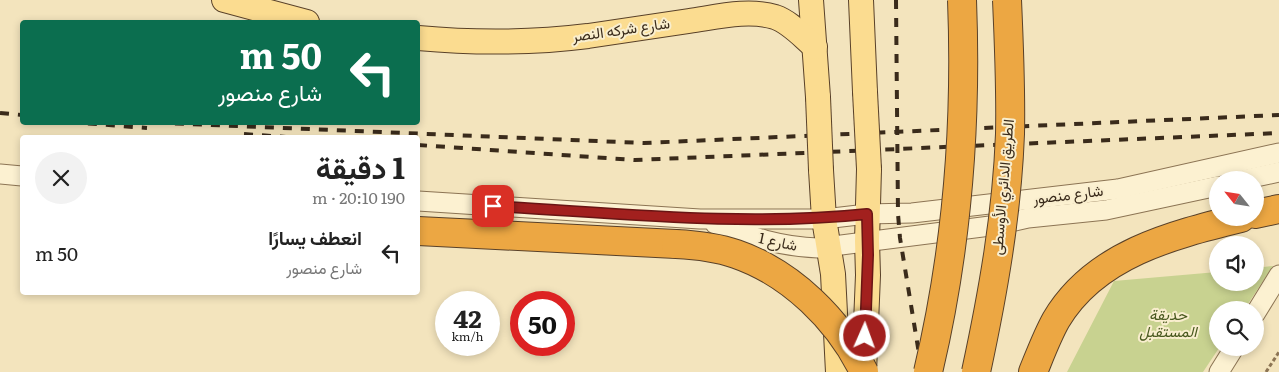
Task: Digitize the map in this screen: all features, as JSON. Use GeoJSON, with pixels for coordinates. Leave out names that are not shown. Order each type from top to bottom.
{"type":"FeatureCollection","features":[{"type":"Feature","properties":{"kind":"highway"},"geometry":{"type":"LineString","coordinates":[[928,372],[946,281],[956,207],[962,132],[964,58],[962,0]]}},
{"type":"Feature","properties":{"kind":"highway","name":"الطريق الدائري الأوسطى"},"geometry":{"type":"LineString","coordinates":[[976,372],[995,276],[1005,205],[1010,133],[1007,0]]}},
{"type":"Feature","properties":{"kind":"highway"},"geometry":{"type":"LineString","coordinates":[[1264,212],[1279,209]]}},
{"type":"Feature","properties":{"kind":"highway"},"geometry":{"type":"LineString","coordinates":[[1033,372],[1057,319],[1076,293],[1107,267],[1128,254],[1159,242],[1214,226]]}},
{"type":"Feature","properties":{"kind":"highway"},"geometry":{"type":"LineString","coordinates":[[420,230],[707,246],[735,254],[753,261],[787,281],[827,315],[853,349],[864,372]]}},
{"type":"Feature","properties":{"kind":"main road"},"geometry":{"type":"LineString","coordinates":[[224,0],[299,20]]}},
{"type":"Feature","properties":{"kind":"main road"},"geometry":{"type":"LineString","coordinates":[[811,0],[824,219],[833,274],[838,372]]}},
{"type":"Feature","properties":{"kind":"main road"},"geometry":{"type":"LineString","coordinates":[[861,0],[869,169],[864,372]]}},
{"type":"Feature","properties":{"kind":"main road","name":"شارع شركه النصر"},"geometry":{"type":"LineString","coordinates":[[420,38],[496,41],[546,39],[587,36],[724,16],[754,14],[782,21],[815,46]]}},
{"type":"Feature","properties":{"kind":"street","name":"شارع منصور"},"geometry":{"type":"LineString","coordinates":[[824,219],[867,214],[912,213],[1118,189],[1279,153]]}},
{"type":"Feature","properties":{"kind":"street"},"geometry":{"type":"LineString","coordinates":[[1264,175],[1279,172]]}},
{"type":"Feature","properties":{"kind":"street"},"geometry":{"type":"LineString","coordinates":[[0,174],[20,176]]}},
{"type":"Feature","properties":{"kind":"street","name":"شارع منصور"},"geometry":{"type":"LineString","coordinates":[[829,247],[998,225],[1028,218],[1106,210],[1209,188]]}},
{"type":"Feature","properties":{"kind":"street","name":"شارع 1"},"geometry":{"type":"LineString","coordinates":[[420,201],[700,219],[824,219]]}},
{"type":"Feature","properties":{"kind":"street","name":"شارع 1"},"geometry":{"type":"LineString","coordinates":[[700,219],[772,244],[798,248],[829,247]]}},
{"type":"Feature","properties":{"kind":"street"},"geometry":{"type":"LineString","coordinates":[[1263,301],[1279,275]]}},
{"type":"Feature","properties":{"kind":"street"},"geometry":{"type":"LineString","coordinates":[[1219,372],[1229,356]]}},
{"type":"Feature","properties":{"kind":"path"},"geometry":{"type":"LineString","coordinates":[[1266,372],[1279,352]]}},
{"type":"Feature","properties":{"kind":"green space","name":"حديقة المستقبل"},"geometry":{"type":"Polygon","coordinates":[[[1273,266],[1264,280],[1264,267],[1273,266]]]}},
{"type":"Feature","properties":{"kind":"green space","name":"حديقة المستقبل"},"geometry":{"type":"Polygon","coordinates":[[[1209,273],[1209,291],[1257,291],[1250,301],[1209,301],[1209,356],[1214,356],[1203,372],[1067,372],[1114,281],[1209,273]]]}},
{"type":"Feature","properties":{"kind":"railway"},"geometry":{"type":"LineString","coordinates":[[896,0],[898,214],[900,238],[922,372]]}},
{"type":"Feature","properties":{"kind":"railway"},"geometry":{"type":"LineString","coordinates":[[0,113],[20,115]]}},
{"type":"Feature","properties":{"kind":"railway"},"geometry":{"type":"LineString","coordinates":[[211,125],[644,143],[1279,115]]}},
{"type":"Feature","properties":{"kind":"railway"},"geometry":{"type":"LineString","coordinates":[[108,125],[147,128]]}},
{"type":"Feature","properties":{"kind":"railway"},"geometry":{"type":"LineString","coordinates":[[420,145],[635,160],[1279,133]]}},
{"type":"Feature","properties":{"kind":"railway"},"geometry":{"type":"LineString","coordinates":[[244,134],[258,135]]}},
{"type":"Feature","properties":{"kind":"route"},"geometry":{"type":"LineString","coordinates":[[493,206],[700,219],[824,219],[867,214],[868,255],[865,336]]}}]}
